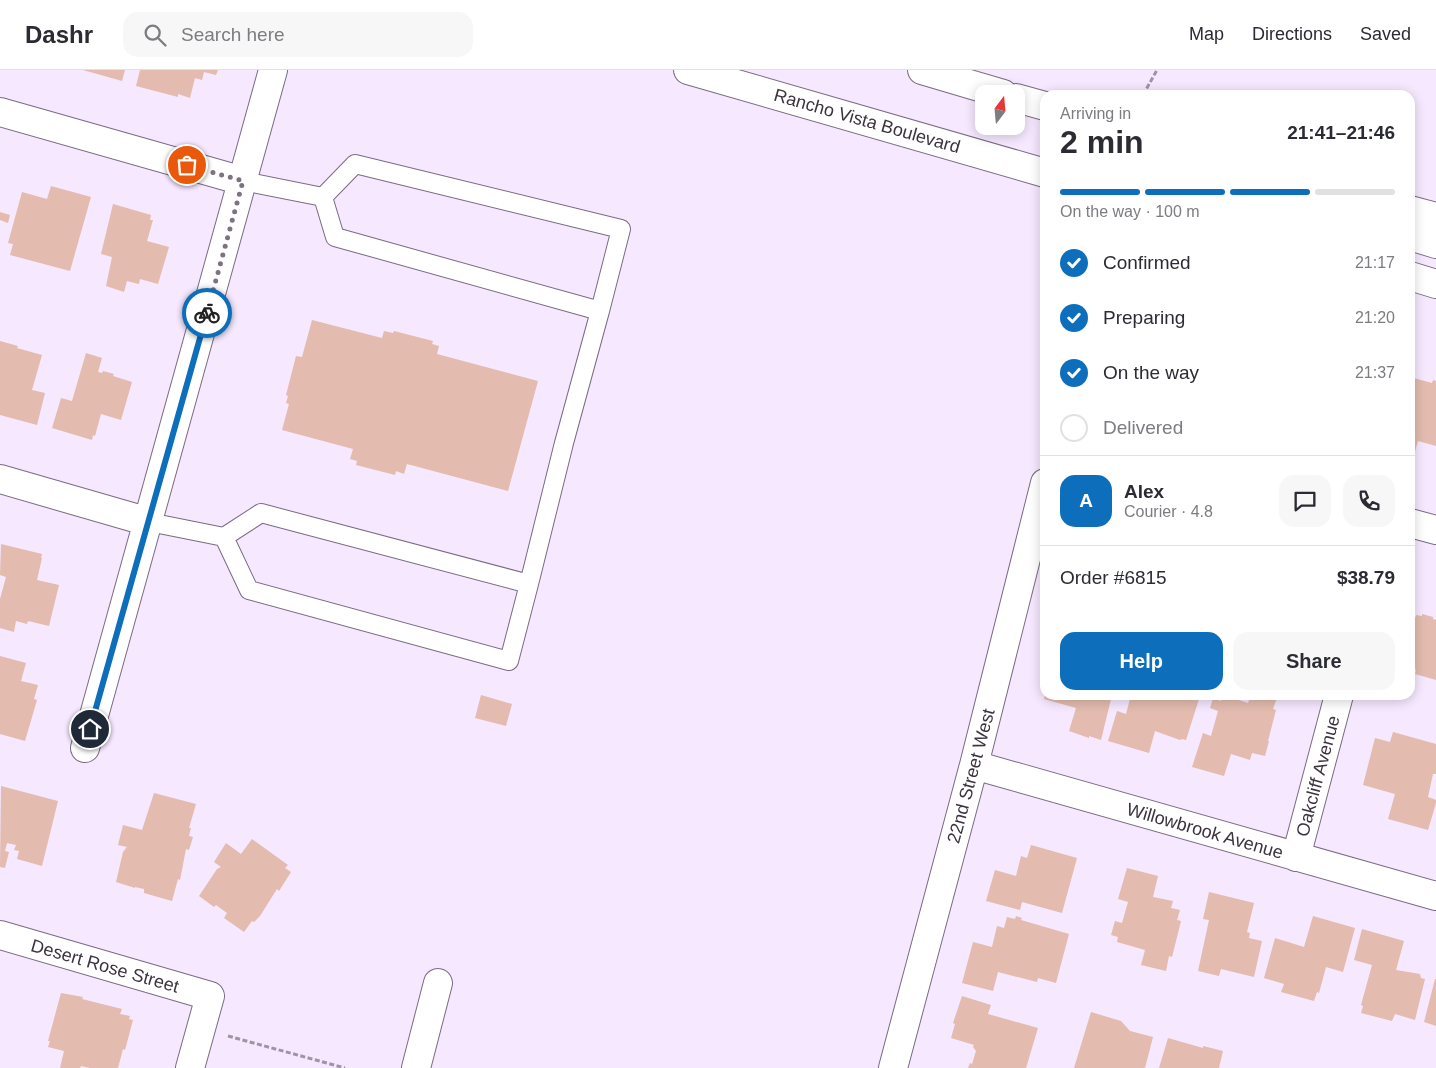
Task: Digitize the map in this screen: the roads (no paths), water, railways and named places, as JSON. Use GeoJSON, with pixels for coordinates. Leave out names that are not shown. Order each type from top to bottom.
{"type":"FeatureCollection","features":[{"type":"Feature","properties":{"kind":"street"},"geometry":{"type":"LineString","coordinates":[[85,748],[273,70]]}},
{"type":"Feature","properties":{"kind":"street","name":"Rancho Vista Boulevard"},"geometry":{"type":"LineString","coordinates":[[688,70],[1040,172]]}},
{"type":"Feature","properties":{"kind":"street"},"geometry":{"type":"LineString","coordinates":[[922,70],[975,86]]}},
{"type":"Feature","properties":{"kind":"street"},"geometry":{"type":"LineString","coordinates":[[1025,100],[1040,105]]}},
{"type":"Feature","properties":{"kind":"street"},"geometry":{"type":"LineString","coordinates":[[0,112],[243,181]]}},
{"type":"Feature","properties":{"kind":"street"},"geometry":{"type":"LineString","coordinates":[[1415,211],[1436,217]]}},
{"type":"Feature","properties":{"kind":"street"},"geometry":{"type":"LineString","coordinates":[[1415,238],[1436,244]]}},
{"type":"Feature","properties":{"kind":"street"},"geometry":{"type":"LineString","coordinates":[[1415,278],[1436,284]]}},
{"type":"Feature","properties":{"kind":"street"},"geometry":{"type":"LineString","coordinates":[[0,479],[148,522]]}},
{"type":"Feature","properties":{"kind":"street","name":"22nd Street West"},"geometry":{"type":"LineString","coordinates":[[893,1068],[974,765],[1040,503]]}},
{"type":"Feature","properties":{"kind":"street"},"geometry":{"type":"LineString","coordinates":[[1415,524],[1436,530]]}},
{"type":"Feature","properties":{"kind":"street","name":"Oakcliff Avenue"},"geometry":{"type":"LineString","coordinates":[[1296,857],[1338,700]]}},
{"type":"Feature","properties":{"kind":"street","name":"Willowbrook Avenue"},"geometry":{"type":"LineString","coordinates":[[974,765],[1436,896]]}},
{"type":"Feature","properties":{"kind":"street","name":"Desert Rose Street"},"geometry":{"type":"LineString","coordinates":[[0,935],[210,996],[190,1068]]}},
{"type":"Feature","properties":{"kind":"street"},"geometry":{"type":"LineString","coordinates":[[416,1068],[438,983]]}},
{"type":"Feature","properties":{"kind":"lane"},"geometry":{"type":"LineString","coordinates":[[224,537],[249,590],[509,661],[621,229],[355,164],[323,197]]}},
{"type":"Feature","properties":{"kind":"lane"},"geometry":{"type":"LineString","coordinates":[[243,181],[323,197]]}},
{"type":"Feature","properties":{"kind":"lane"},"geometry":{"type":"LineString","coordinates":[[323,197],[335,238],[600,311]]}},
{"type":"Feature","properties":{"kind":"lane"},"geometry":{"type":"LineString","coordinates":[[148,522],[224,537],[261,513],[530,584]]}}]}
